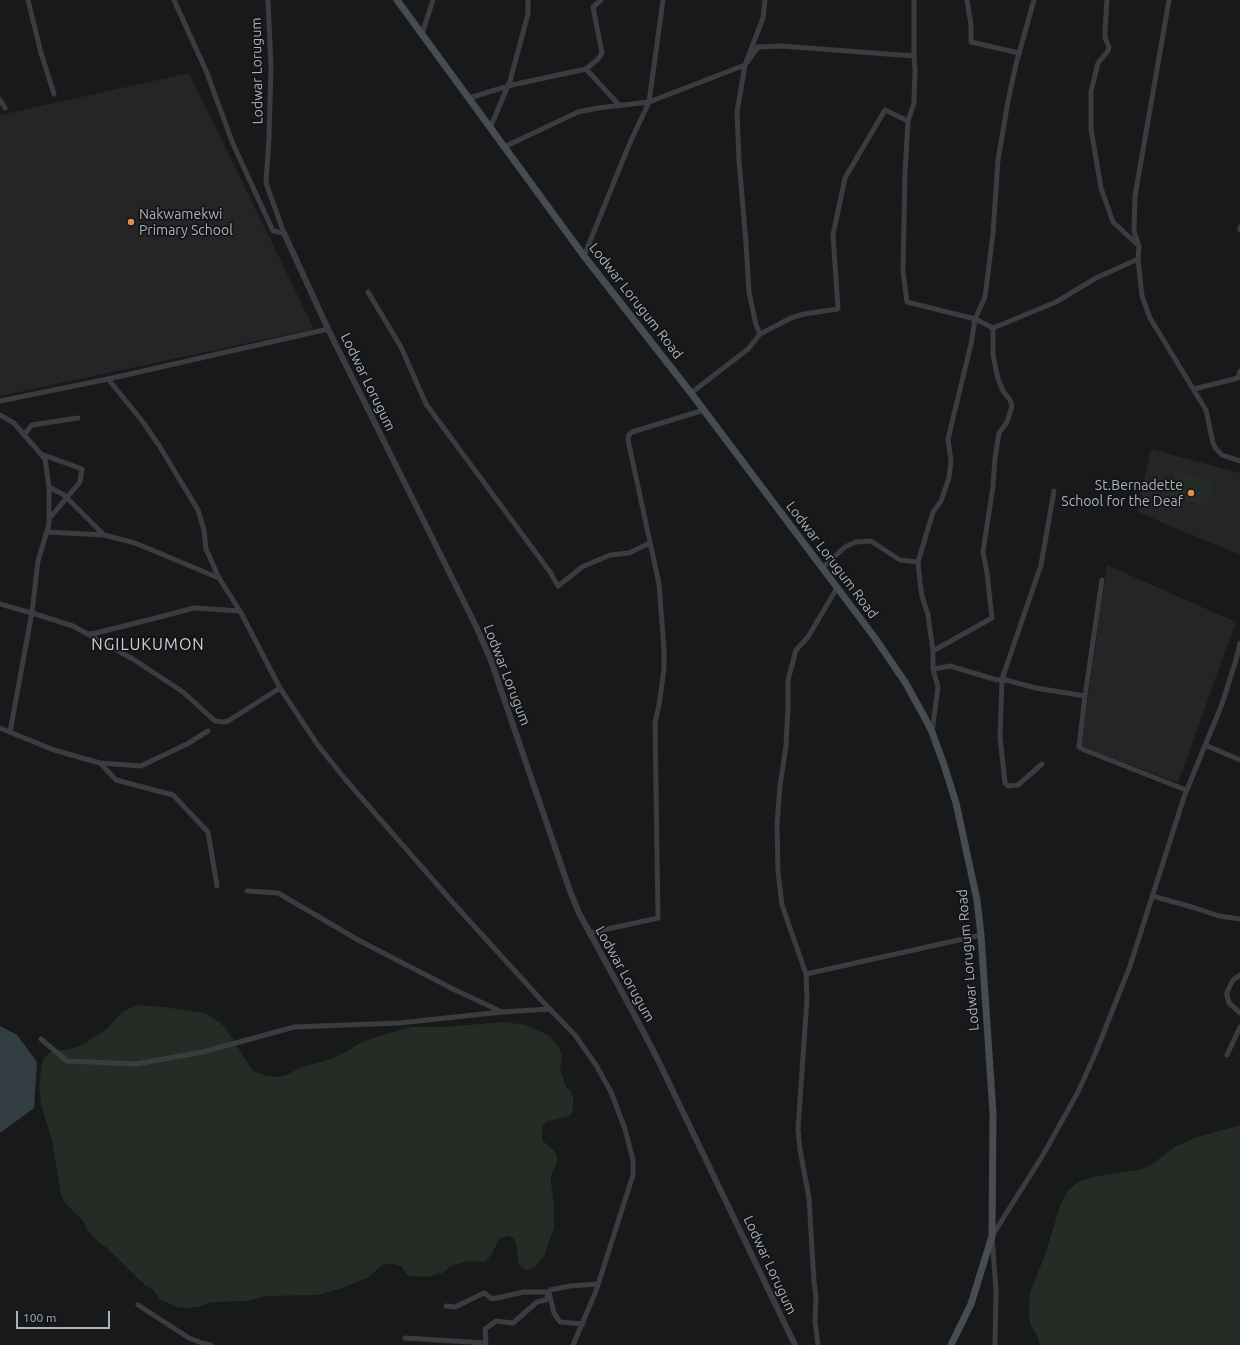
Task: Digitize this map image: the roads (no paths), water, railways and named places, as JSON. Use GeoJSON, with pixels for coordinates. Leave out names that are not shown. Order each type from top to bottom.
{"type":"FeatureCollection","features":[{"type":"Feature","properties":{"kind":"main road","name":"Lodwar Lorugum Road"},"geometry":{"type":"LineString","coordinates":[[397,0],[584,256],[692,393],[875,638],[905,682],[932,732],[958,810],[977,900],[981,935],[993,1113],[992,1236],[971,1304],[951,1345]]}},
{"type":"Feature","properties":{"kind":"street"},"geometry":{"type":"LineString","coordinates":[[28,0],[41,53],[54,94]]}},
{"type":"Feature","properties":{"kind":"street"},"geometry":{"type":"LineString","coordinates":[[174,0],[207,72],[233,144],[266,217],[273,231],[284,233]]}},
{"type":"Feature","properties":{"kind":"street","name":"Lodwar Lorugum"},"geometry":{"type":"LineString","coordinates":[[268,0],[271,67],[269,143],[266,183],[284,233],[328,329],[476,626],[490,658],[570,891],[579,913],[657,1058],[795,1345]]}},
{"type":"Feature","properties":{"kind":"street"},"geometry":{"type":"LineString","coordinates":[[422,34],[433,0]]}},
{"type":"Feature","properties":{"kind":"street"},"geometry":{"type":"LineString","coordinates":[[490,128],[508,87],[528,14],[528,0]]}},
{"type":"Feature","properties":{"kind":"street"},"geometry":{"type":"LineString","coordinates":[[469,98],[586,68],[598,59],[602,53],[593,7],[602,0]]}},
{"type":"Feature","properties":{"kind":"street"},"geometry":{"type":"LineString","coordinates":[[584,256],[628,145],[649,102],[663,0]]}},
{"type":"Feature","properties":{"kind":"street"},"geometry":{"type":"LineString","coordinates":[[760,334],[756,325],[749,292],[739,161],[737,112],[745,65],[763,18],[765,0]]}},
{"type":"Feature","properties":{"kind":"street"},"geometry":{"type":"LineString","coordinates":[[914,0],[914,103],[908,121],[905,173],[903,271],[907,302],[975,319],[993,328],[1056,302],[1096,278],[1138,260]]}},
{"type":"Feature","properties":{"kind":"street"},"geometry":{"type":"LineString","coordinates":[[967,0],[971,25],[971,42],[1019,53]]}},
{"type":"Feature","properties":{"kind":"street"},"geometry":{"type":"LineString","coordinates":[[932,732],[938,687],[934,669],[928,615],[922,596],[918,562],[933,512],[941,501],[949,478],[951,461],[948,439],[971,344],[975,319],[985,297],[993,233],[998,160],[1008,101],[1019,53],[1034,0]]}},
{"type":"Feature","properties":{"kind":"street"},"geometry":{"type":"LineString","coordinates":[[1107,0],[1105,38],[1109,47],[1108,51],[1098,63],[1091,92],[1091,128],[1101,188],[1113,222],[1139,246]]}},
{"type":"Feature","properties":{"kind":"street"},"geometry":{"type":"LineString","coordinates":[[1169,0],[1135,196],[1134,231],[1139,246],[1138,260],[1142,296],[1150,318],[1206,410],[1213,443],[1216,450],[1222,455],[1240,461]]}},
{"type":"Feature","properties":{"kind":"street"},"geometry":{"type":"LineString","coordinates":[[504,147],[578,112],[619,105],[649,102],[745,65],[758,47],[781,46],[914,56]]}},
{"type":"Feature","properties":{"kind":"street"},"geometry":{"type":"LineString","coordinates":[[586,68],[619,105]]}},
{"type":"Feature","properties":{"kind":"street"},"geometry":{"type":"LineString","coordinates":[[0,100],[5,108]]}},
{"type":"Feature","properties":{"kind":"street"},"geometry":{"type":"LineString","coordinates":[[692,393],[748,349],[760,334],[791,318],[804,314],[838,309],[833,235],[845,178],[885,110],[908,121]]}},
{"type":"Feature","properties":{"kind":"street"},"geometry":{"type":"LineString","coordinates":[[368,292],[401,347],[426,404],[550,572],[558,586],[582,567],[610,555],[629,553],[650,543]]}},
{"type":"Feature","properties":{"kind":"street"},"geometry":{"type":"LineString","coordinates":[[933,651],[992,618],[982,552],[993,486],[999,433],[1007,422],[1012,406],[998,379],[993,355],[993,328]]}},
{"type":"Feature","properties":{"kind":"street"},"geometry":{"type":"LineString","coordinates":[[0,401],[108,379],[328,329]]}},
{"type":"Feature","properties":{"kind":"street"},"geometry":{"type":"LineString","coordinates":[[1194,389],[1238,378],[1240,371]]}},
{"type":"Feature","properties":{"kind":"street"},"geometry":{"type":"LineString","coordinates":[[108,379],[143,422],[160,446],[198,510],[204,530],[206,549],[219,578],[240,611],[280,688],[317,744],[345,779],[455,905],[575,1035],[584,1046],[611,1092],[625,1129],[633,1160],[633,1175],[598,1284],[583,1324],[573,1345]]}},
{"type":"Feature","properties":{"kind":"street"},"geometry":{"type":"LineString","coordinates":[[589,933],[658,918],[655,723],[659,705],[664,662],[659,584],[628,435],[632,432],[704,410]]}},
{"type":"Feature","properties":{"kind":"street"},"geometry":{"type":"LineString","coordinates":[[0,415],[14,424],[45,459],[50,487],[50,519],[38,561],[32,612],[10,732]]}},
{"type":"Feature","properties":{"kind":"street"},"geometry":{"type":"LineString","coordinates":[[24,435],[32,425],[78,418]]}},
{"type":"Feature","properties":{"kind":"street"},"geometry":{"type":"LineString","coordinates":[[40,454],[82,469],[80,482],[50,519]]}},
{"type":"Feature","properties":{"kind":"street"},"geometry":{"type":"LineString","coordinates":[[50,487],[67,498],[104,534]]}},
{"type":"Feature","properties":{"kind":"street"},"geometry":{"type":"LineString","coordinates":[[1042,764],[1018,786],[1008,786],[1005,783],[1000,737],[1002,679],[1041,565],[1054,492]]}},
{"type":"Feature","properties":{"kind":"street"},"geometry":{"type":"LineString","coordinates":[[47,532],[104,534],[135,543],[219,578]]}},
{"type":"Feature","properties":{"kind":"street"},"geometry":{"type":"LineString","coordinates":[[822,568],[845,547],[856,542],[870,541],[900,560],[918,562]]}},
{"type":"Feature","properties":{"kind":"street"},"geometry":{"type":"LineString","coordinates":[[1102,580],[1079,747],[1082,750],[1186,790]]}},
{"type":"Feature","properties":{"kind":"street"},"geometry":{"type":"LineString","coordinates":[[818,1345],[815,1321],[816,1297],[809,1198],[800,1150],[798,1129],[807,999],[806,974],[782,906],[778,872],[777,824],[780,786],[786,746],[788,680],[796,650],[808,637],[837,588]]}},
{"type":"Feature","properties":{"kind":"street"},"geometry":{"type":"LineString","coordinates":[[0,604],[32,612],[73,626],[133,659],[183,692],[215,721],[228,721],[280,688]]}},
{"type":"Feature","properties":{"kind":"street"},"geometry":{"type":"LineString","coordinates":[[87,634],[194,608],[240,611]]}},
{"type":"Feature","properties":{"kind":"street"},"geometry":{"type":"LineString","coordinates":[[995,1345],[996,1290],[992,1236],[1031,1176],[1081,1086],[1122,991],[1186,790],[1206,745],[1228,686],[1240,643]]}},
{"type":"Feature","properties":{"kind":"street"},"geometry":{"type":"LineString","coordinates":[[934,669],[950,666],[997,680],[1002,679],[1036,688],[1085,696]]}},
{"type":"Feature","properties":{"kind":"street"},"geometry":{"type":"LineString","coordinates":[[0,728],[54,750],[100,763],[141,766],[187,744],[208,731]]}},
{"type":"Feature","properties":{"kind":"street"},"geometry":{"type":"LineString","coordinates":[[1206,745],[1240,760]]}},
{"type":"Feature","properties":{"kind":"street"},"geometry":{"type":"LineString","coordinates":[[100,763],[116,780],[173,795],[208,832],[216,886]]}},
{"type":"Feature","properties":{"kind":"street"},"geometry":{"type":"LineString","coordinates":[[247,890],[278,893],[360,941],[455,990],[502,1012]]}},
{"type":"Feature","properties":{"kind":"street"},"geometry":{"type":"LineString","coordinates":[[1152,896],[1219,916],[1240,919]]}},
{"type":"Feature","properties":{"kind":"street"},"geometry":{"type":"LineString","coordinates":[[806,974],[981,935]]}},
{"type":"Feature","properties":{"kind":"street"},"geometry":{"type":"LineString","coordinates":[[1240,975],[1233,980],[1228,988],[1227,996],[1229,1003],[1240,1013]]}},
{"type":"Feature","properties":{"kind":"street"},"geometry":{"type":"LineString","coordinates":[[41,1039],[67,1061],[136,1064],[203,1052],[294,1027],[399,1023],[550,1008]]}},
{"type":"Feature","properties":{"kind":"street"},"geometry":{"type":"LineString","coordinates":[[1227,1055],[1240,1027]]}},
{"type":"Feature","properties":{"kind":"street"},"geometry":{"type":"LineString","coordinates":[[446,1306],[455,1307],[484,1293],[492,1299],[524,1292],[549,1292],[550,1290],[570,1286],[598,1284]]}},
{"type":"Feature","properties":{"kind":"street"},"geometry":{"type":"LineString","coordinates":[[549,1292],[554,1313],[560,1322],[583,1324]]}},
{"type":"Feature","properties":{"kind":"street"},"geometry":{"type":"LineString","coordinates":[[405,1338],[486,1344],[485,1329],[496,1321],[513,1323],[537,1302],[546,1300],[549,1292]]}},
{"type":"Feature","properties":{"kind":"street"},"geometry":{"type":"LineString","coordinates":[[138,1305],[189,1338],[211,1345]]}},
{"type":"Feature","properties":{"kind":"place","name":"Nakwamekwi Primary School"},"geometry":{"type":"Point","coordinates":[131,222]}},
{"type":"Feature","properties":{"kind":"place","name":"St.Bernadette School for the Deaf"},"geometry":{"type":"Point","coordinates":[1191,493]}},
{"type":"Feature","properties":{"kind":"district","name":"NGILUKUMON"},"geometry":{"type":"Point","coordinates":[148,645]}}]}
